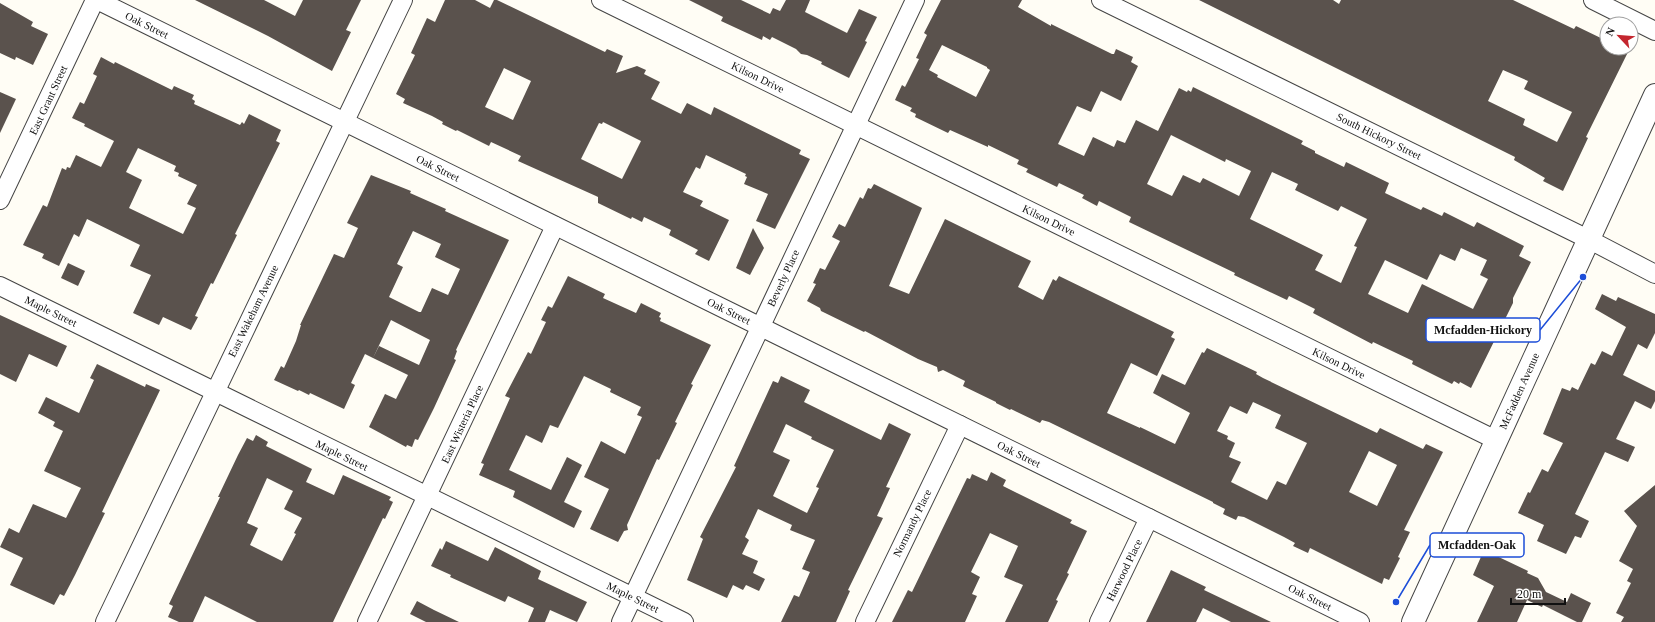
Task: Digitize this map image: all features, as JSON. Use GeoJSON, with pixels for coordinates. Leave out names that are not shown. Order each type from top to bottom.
{"type":"FeatureCollection","features":[{"type":"Feature","properties":{"kind":"street","name":"Oak Street"},"geometry":{"type":"LineString","coordinates":[[96,0],[1360,622]]}},
{"type":"Feature","properties":{"kind":"street","name":"East Grant Street"},"geometry":{"type":"LineString","coordinates":[[0,200],[96,0]]}},
{"type":"Feature","properties":{"kind":"street","name":"East Wakeham Avenue"},"geometry":{"type":"LineString","coordinates":[[105,622],[403,0]]}},
{"type":"Feature","properties":{"kind":"street","name":"Kilson Drive"},"geometry":{"type":"LineString","coordinates":[[601,0],[1496,440]]}},
{"type":"Feature","properties":{"kind":"street","name":"Beverly Place"},"geometry":{"type":"LineString","coordinates":[[621,622],[915,0]]}},
{"type":"Feature","properties":{"kind":"street","name":"South Hickory Street"},"geometry":{"type":"LineString","coordinates":[[1101,0],[1588,239],[1655,274]]}},
{"type":"Feature","properties":{"kind":"street"},"geometry":{"type":"LineString","coordinates":[[1593,0],[1655,31]]}},
{"type":"Feature","properties":{"kind":"street","name":"McFadden Avenue"},"geometry":{"type":"LineString","coordinates":[[1413,622],[1655,95]]}},
{"type":"Feature","properties":{"kind":"street","name":"East Wisteria Place"},"geometry":{"type":"LineString","coordinates":[[367,622],[555,226]]}},
{"type":"Feature","properties":{"kind":"street","name":"Maple Street"},"geometry":{"type":"LineString","coordinates":[[0,286],[684,622]]}},
{"type":"Feature","properties":{"kind":"street","name":"Normandy Place"},"geometry":{"type":"LineString","coordinates":[[865,622],[960,425]]}},
{"type":"Feature","properties":{"kind":"street","name":"Harwood Place"},"geometry":{"type":"LineString","coordinates":[[1099,622],[1149,518]]}},
{"type":"Feature","properties":{"kind":"building"},"geometry":{"type":"Polygon","coordinates":[[[195,0],[264,0],[295,16],[303,0],[361,0],[346,30],[351,32],[332,71],[268,36],[195,0]]]}},
{"type":"Feature","properties":{"kind":"building"},"geometry":{"type":"Polygon","coordinates":[[[445,0],[475,0],[490,8],[494,0],[497,0],[605,52],[607,49],[623,56],[616,73],[637,66],[646,70],[644,74],[660,82],[651,99],[681,114],[687,103],[711,115],[714,107],[801,150],[799,154],[810,159],[775,229],[756,221],[768,194],[744,184],[747,177],[745,176],[746,174],[706,155],[700,169],[696,167],[683,192],[703,201],[700,206],[729,220],[709,261],[695,254],[698,250],[669,235],[671,230],[644,217],[642,222],[632,217],[631,219],[598,203],[598,197],[518,161],[521,156],[491,142],[489,146],[442,124],[443,122],[432,116],[403,103],[405,99],[396,94],[415,55],[411,53],[427,18],[435,22],[445,0]],[[504,68],[485,107],[513,120],[531,81],[504,68]],[[603,122],[602,124],[599,123],[581,159],[622,179],[641,141],[603,122]]]}},
{"type":"Feature","properties":{"kind":"building"},"geometry":{"type":"Polygon","coordinates":[[[689,0],[741,0],[770,14],[773,8],[780,11],[786,0],[810,0],[805,12],[847,33],[859,9],[877,17],[865,41],[867,42],[849,78],[821,64],[822,62],[807,55],[801,54],[796,49],[772,37],[770,40],[763,36],[762,40],[721,21],[723,17],[689,0]]]}},
{"type":"Feature","properties":{"kind":"building"},"geometry":{"type":"Polygon","coordinates":[[[941,0],[1022,0],[1018,7],[1051,26],[1051,24],[1112,54],[1114,54],[1116,49],[1133,57],[1131,62],[1138,66],[1121,101],[1101,91],[1091,112],[1077,106],[1058,144],[1084,156],[1093,137],[1114,147],[1117,140],[1125,143],[1136,120],[1158,131],[1179,88],[1187,92],[1188,90],[1191,92],[1193,87],[1303,141],[1301,144],[1315,151],[1315,153],[1344,167],[1346,162],[1389,183],[1385,193],[1421,210],[1423,207],[1442,216],[1444,212],[1474,227],[1477,222],[1524,246],[1519,256],[1531,262],[1513,298],[1513,303],[1471,388],[1460,382],[1459,384],[1454,381],[1452,384],[1412,364],[1413,361],[1373,342],[1372,344],[1313,313],[1315,309],[1289,296],[1287,300],[1234,275],[1235,273],[1129,222],[1131,217],[1099,201],[1097,206],[1082,198],[1084,195],[1059,183],[1057,187],[1026,172],[1028,169],[1017,164],[1019,160],[988,145],[988,147],[950,130],[948,133],[915,117],[916,114],[910,111],[912,108],[895,100],[902,85],[905,87],[919,59],[916,58],[927,35],[924,33],[941,0]],[[942,45],[929,70],[938,75],[937,77],[976,97],[990,70],[987,67],[942,45]],[[1171,135],[1147,184],[1172,196],[1183,175],[1200,183],[1203,178],[1239,196],[1251,171],[1226,159],[1225,162],[1171,135]],[[1272,172],[1250,219],[1323,255],[1315,270],[1341,283],[1357,247],[1354,246],[1367,219],[1341,206],[1338,211],[1295,190],[1298,184],[1272,172]],[[1461,248],[1455,261],[1440,254],[1427,280],[1385,260],[1368,294],[1408,313],[1422,284],[1473,309],[1488,279],[1480,275],[1487,260],[1461,248]]]}},
{"type":"Feature","properties":{"kind":"building"},"geometry":{"type":"Polygon","coordinates":[[[1199,0],[1333,0],[1339,4],[1341,0],[1513,0],[1574,29],[1576,26],[1599,37],[1599,56],[1626,56],[1586,137],[1588,138],[1563,191],[1543,181],[1545,178],[1514,160],[1515,157],[1199,0]],[[1503,70],[1488,101],[1525,119],[1523,125],[1557,142],[1572,112],[1524,89],[1528,81],[1503,70]]]}},
{"type":"Feature","properties":{"kind":"building"},"geometry":{"type":"Polygon","coordinates":[[[0,3],[33,22],[31,26],[48,34],[33,65],[16,57],[15,60],[0,53],[0,3]]]}},
{"type":"Feature","properties":{"kind":"building"},"geometry":{"type":"Polygon","coordinates":[[[101,57],[114,64],[115,62],[172,90],[174,86],[194,95],[192,99],[195,101],[194,104],[240,125],[242,122],[244,124],[249,114],[281,130],[276,141],[280,143],[235,234],[237,235],[213,284],[211,283],[195,316],[198,317],[191,330],[163,317],[159,325],[133,313],[151,275],[130,266],[140,245],[87,219],[79,237],[74,234],[59,266],[42,258],[44,254],[23,245],[43,205],[47,207],[62,168],[66,170],[67,167],[70,168],[76,155],[101,167],[114,141],[84,126],[85,124],[72,118],[80,102],[84,104],[97,76],[93,74],[101,57]],[[138,148],[126,172],[142,180],[129,208],[183,234],[196,208],[187,204],[197,185],[178,176],[179,173],[174,171],[176,166],[138,148]]]}},
{"type":"Feature","properties":{"kind":"building"},"geometry":{"type":"Polygon","coordinates":[[[0,92],[16,99],[0,133],[0,92]]]}},
{"type":"Feature","properties":{"kind":"building"},"geometry":{"type":"Polygon","coordinates":[[[371,175],[411,191],[410,193],[446,209],[445,211],[509,240],[456,350],[454,359],[456,360],[434,408],[418,440],[415,439],[412,447],[407,445],[406,447],[369,427],[385,394],[396,399],[408,375],[373,358],[365,354],[351,383],[355,385],[344,409],[310,393],[309,395],[274,380],[281,366],[284,368],[296,341],[300,325],[334,254],[344,258],[358,228],[347,223],[371,175]],[[413,231],[397,264],[403,267],[389,297],[421,312],[432,288],[448,295],[460,269],[435,257],[441,244],[413,231]],[[391,320],[373,358],[379,346],[419,365],[430,340],[391,320]]]}},
{"type":"Feature","properties":{"kind":"building"},"geometry":{"type":"Polygon","coordinates":[[[874,184],[922,208],[889,286],[909,294],[945,219],[1031,261],[1018,287],[1043,300],[1053,279],[1056,281],[1059,276],[1174,332],[1171,337],[1175,339],[1157,376],[1131,363],[1107,413],[1175,444],[1190,413],[1153,393],[1162,374],[1185,385],[1202,352],[1204,353],[1207,348],[1257,372],[1256,374],[1263,378],[1377,433],[1380,428],[1423,449],[1426,444],[1443,452],[1404,530],[1410,532],[1398,557],[1400,558],[1389,580],[1384,578],[1382,584],[1310,548],[1308,553],[1293,546],[1295,543],[1244,517],[1238,516],[1236,520],[1223,514],[1225,509],[1213,502],[1049,422],[1042,420],[1040,423],[1011,409],[1010,410],[963,386],[965,381],[943,370],[938,372],[937,367],[821,311],[820,308],[807,301],[816,284],[813,283],[820,268],[825,270],[840,241],[832,237],[839,224],[845,227],[860,197],[863,199],[868,188],[871,189],[874,184]],[[1253,402],[1247,414],[1230,406],[1217,431],[1228,436],[1227,439],[1235,443],[1229,457],[1241,462],[1231,482],[1267,500],[1277,481],[1286,485],[1307,443],[1275,428],[1281,415],[1253,402]],[[1369,451],[1349,492],[1377,506],[1397,465],[1369,451]]]}},
{"type":"Feature","properties":{"kind":"building"},"geometry":{"type":"Polygon","coordinates":[[[753,228],[764,248],[750,275],[736,268],[753,228]]]}},
{"type":"Feature","properties":{"kind":"building"},"geometry":{"type":"Polygon","coordinates":[[[68,263],[85,271],[78,286],[61,278],[68,263]]]}},
{"type":"Feature","properties":{"kind":"building"},"geometry":{"type":"Polygon","coordinates":[[[568,276],[605,294],[603,298],[636,313],[641,303],[661,313],[659,317],[661,318],[660,321],[711,345],[691,384],[693,385],[675,422],[677,423],[659,460],[657,459],[627,525],[628,530],[624,531],[618,542],[590,529],[609,489],[584,477],[601,441],[625,454],[642,417],[637,415],[641,407],[610,392],[611,389],[584,376],[558,428],[550,425],[542,443],[526,435],[509,470],[551,490],[567,457],[582,465],[564,502],[582,511],[574,528],[513,497],[515,491],[479,475],[484,464],[481,463],[510,398],[505,396],[528,352],[531,354],[546,322],[541,320],[548,306],[552,308],[568,276]]]}},
{"type":"Feature","properties":{"kind":"building"},"geometry":{"type":"Polygon","coordinates":[[[1602,294],[1616,301],[1618,297],[1655,314],[1655,333],[1647,349],[1638,344],[1623,375],[1655,391],[1655,401],[1651,409],[1635,401],[1616,439],[1635,447],[1628,462],[1605,452],[1575,514],[1589,521],[1581,538],[1575,536],[1566,554],[1537,541],[1544,525],[1518,513],[1528,492],[1530,493],[1542,469],[1548,472],[1563,443],[1543,434],[1562,388],[1570,391],[1572,387],[1578,390],[1591,363],[1595,365],[1602,351],[1612,356],[1626,327],[1595,309],[1602,294]]]}},
{"type":"Feature","properties":{"kind":"building"},"geometry":{"type":"Polygon","coordinates":[[[0,315],[67,346],[57,367],[29,354],[16,382],[0,374],[0,315]]]}},
{"type":"Feature","properties":{"kind":"building"},"geometry":{"type":"Polygon","coordinates":[[[97,364],[145,387],[146,384],[160,390],[102,512],[105,513],[75,575],[64,596],[60,594],[54,605],[10,585],[23,558],[0,547],[9,528],[19,533],[33,504],[66,518],[81,488],[44,471],[63,431],[53,426],[55,422],[38,413],[46,397],[79,413],[94,380],[90,378],[97,364]]]}},
{"type":"Feature","properties":{"kind":"building"},"geometry":{"type":"Polygon","coordinates":[[[781,376],[810,390],[804,402],[881,440],[889,423],[911,434],[886,487],[890,488],[877,516],[883,518],[848,590],[850,591],[836,622],[781,622],[794,595],[799,597],[810,572],[802,569],[815,540],[790,530],[792,525],[758,509],[745,537],[749,540],[742,554],[758,561],[753,573],[765,579],[759,591],[746,585],[743,590],[733,585],[727,598],[687,580],[703,539],[700,537],[736,467],[734,466],[773,381],[778,383],[781,376]],[[786,424],[773,452],[790,460],[773,496],[807,513],[819,488],[816,487],[834,450],[811,439],[812,437],[786,424]]]}},
{"type":"Feature","properties":{"kind":"building"},"geometry":{"type":"Polygon","coordinates":[[[256,435],[268,442],[266,446],[312,469],[306,482],[334,495],[343,475],[391,497],[389,500],[393,502],[385,519],[383,518],[333,622],[257,622],[205,596],[193,622],[179,622],[168,617],[173,606],[169,604],[220,497],[218,497],[238,455],[247,438],[253,441],[256,435]],[[267,478],[247,523],[258,528],[250,545],[282,561],[296,534],[294,533],[302,518],[284,509],[293,491],[267,478]]]}},
{"type":"Feature","properties":{"kind":"building"},"geometry":{"type":"Polygon","coordinates":[[[991,472],[1006,480],[1003,486],[1072,520],[1070,523],[1087,531],[1067,573],[1069,574],[1056,600],[1058,601],[1048,622],[1005,622],[1023,585],[1004,577],[1018,546],[990,533],[971,572],[980,577],[972,594],[977,596],[965,622],[892,622],[908,590],[912,592],[967,478],[970,479],[972,474],[987,481],[991,472]]]}},
{"type":"Feature","properties":{"kind":"building"},"geometry":{"type":"Polygon","coordinates":[[[1655,485],[1655,622],[1621,622],[1624,617],[1616,613],[1631,583],[1627,581],[1633,569],[1619,561],[1637,526],[1624,511],[1655,485]]]}},
{"type":"Feature","properties":{"kind":"building"},"geometry":{"type":"Polygon","coordinates":[[[446,541],[488,561],[495,547],[541,571],[538,579],[587,602],[577,622],[550,610],[545,622],[528,622],[534,608],[508,596],[505,602],[450,577],[451,575],[431,566],[440,548],[442,550],[446,541]]]}},
{"type":"Feature","properties":{"kind":"building"},"geometry":{"type":"Polygon","coordinates":[[[1484,550],[1528,571],[1527,573],[1538,578],[1546,592],[1567,602],[1571,593],[1591,603],[1582,622],[1577,622],[1543,605],[1542,607],[1527,600],[1517,622],[1477,622],[1494,586],[1473,575],[1484,550]]]}},
{"type":"Feature","properties":{"kind":"building"},"geometry":{"type":"Polygon","coordinates":[[[1171,570],[1206,587],[1204,590],[1271,622],[1231,622],[1203,608],[1196,622],[1146,622],[1171,570]]]}},
{"type":"Feature","properties":{"kind":"building"},"geometry":{"type":"Polygon","coordinates":[[[417,601],[459,622],[426,622],[410,614],[417,601]]]}},
{"type":"Feature","properties":{"kind":"place","name":"Mcfadden-Hickory"},"geometry":{"type":"Point","coordinates":[1583,277]}},
{"type":"Feature","properties":{"kind":"place","name":"Mcfadden-Oak"},"geometry":{"type":"Point","coordinates":[1396,602]}}]}
